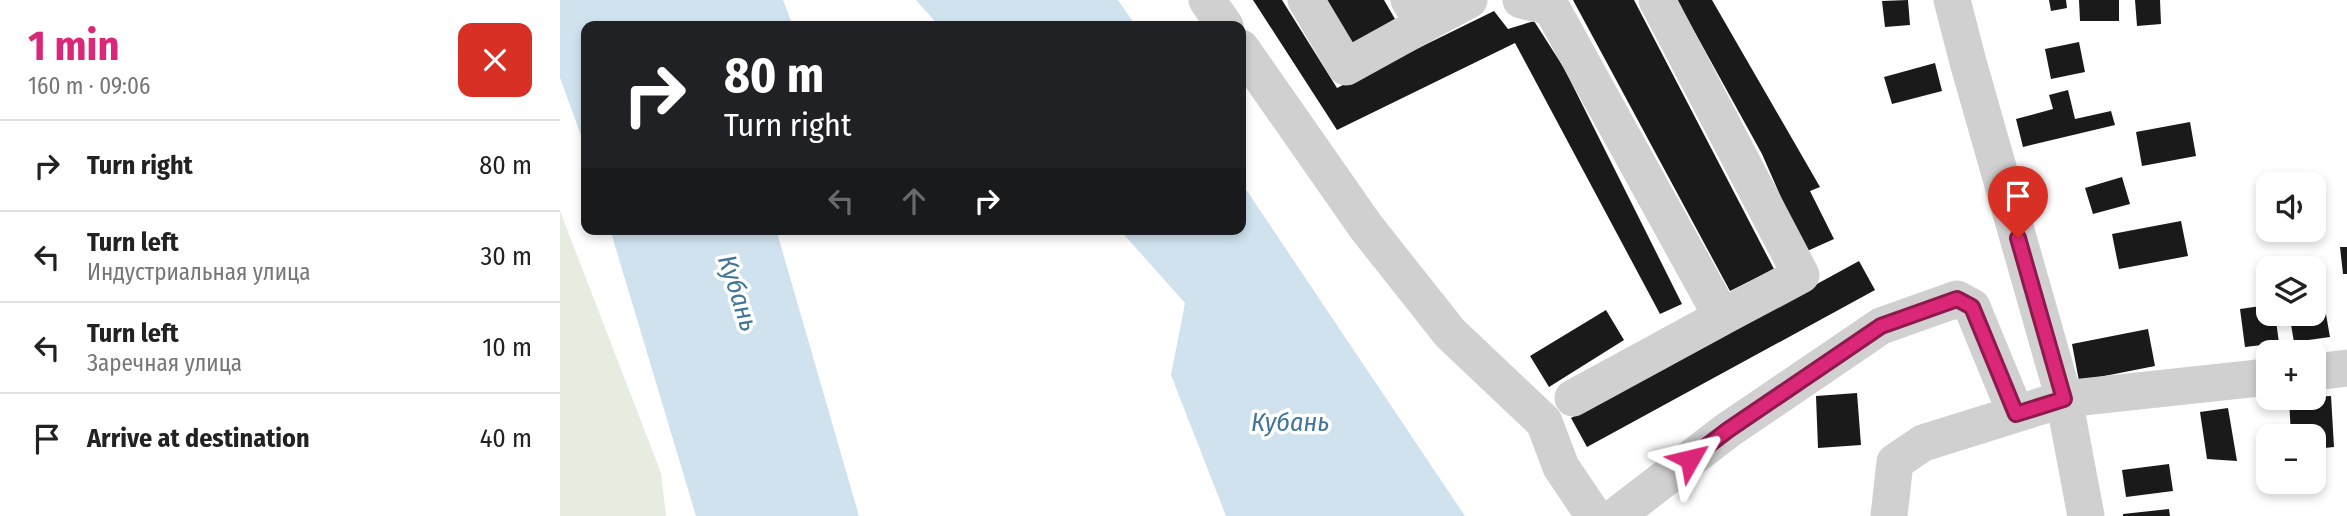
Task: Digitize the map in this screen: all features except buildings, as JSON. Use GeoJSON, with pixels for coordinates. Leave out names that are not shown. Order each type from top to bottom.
{"type":"FeatureCollection","features":[{"type":"Feature","properties":{"kind":"street"},"geometry":{"type":"LineString","coordinates":[[1207,0],[1222,21]]}},
{"type":"Feature","properties":{"kind":"street"},"geometry":{"type":"LineString","coordinates":[[1306,0],[1346,66],[1416,12],[1469,0]]}},
{"type":"Feature","properties":{"kind":"street"},"geometry":{"type":"LineString","coordinates":[[1521,0],[1551,7],[1722,317]]}},
{"type":"Feature","properties":{"kind":"street"},"geometry":{"type":"LineString","coordinates":[[1573,398],[1801,275],[1657,0]]}},
{"type":"Feature","properties":{"kind":"street"},"geometry":{"type":"LineString","coordinates":[[1952,0],[2064,399],[2086,516]]}},
{"type":"Feature","properties":{"kind":"street"},"geometry":{"type":"LineString","coordinates":[[1246,55],[1366,227],[1450,333],[1544,422],[1561,467],[1594,516]]}},
{"type":"Feature","properties":{"kind":"street"},"geometry":{"type":"LineString","coordinates":[[1616,516],[1728,430],[1881,326],[1957,299],[1972,307],[2016,414]]}},
{"type":"Feature","properties":{"kind":"street"},"geometry":{"type":"LineString","coordinates":[[2326,371],[2347,368]]}},
{"type":"Feature","properties":{"kind":"street"},"geometry":{"type":"LineString","coordinates":[[1889,516],[1895,462],[1923,443],[2064,399],[2256,378]]}},
{"type":"Feature","properties":{"kind":"shaded area"},"geometry":{"type":"Polygon","coordinates":[[[560,211],[661,473],[666,516],[560,516],[560,211]]]}},
{"type":"Feature","properties":{"kind":"water"},"geometry":{"type":"Polygon","coordinates":[[[560,0],[783,0],[791,21],[581,21],[581,135],[560,78],[560,0]]]}},
{"type":"Feature","properties":{"kind":"water"},"geometry":{"type":"Polygon","coordinates":[[[916,0],[1118,0],[1133,21],[935,21],[916,0]]]}},
{"type":"Feature","properties":{"kind":"water","name":"Кубань"},"geometry":{"type":"Polygon","coordinates":[[[1246,189],[1465,516],[1226,516],[1171,375],[1185,303],[1124,235],[1246,235],[1246,189]]]}},
{"type":"Feature","properties":{"kind":"water","name":"Кубань"},"geometry":{"type":"Polygon","coordinates":[[[612,235],[778,235],[859,516],[696,516],[612,235]]]}},
{"type":"Feature","properties":{"kind":"route"},"geometry":{"type":"LineString","coordinates":[[1690,459],[1881,326],[1957,299],[1972,307],[2016,414],[2064,399],[2018,238]]}}]}
